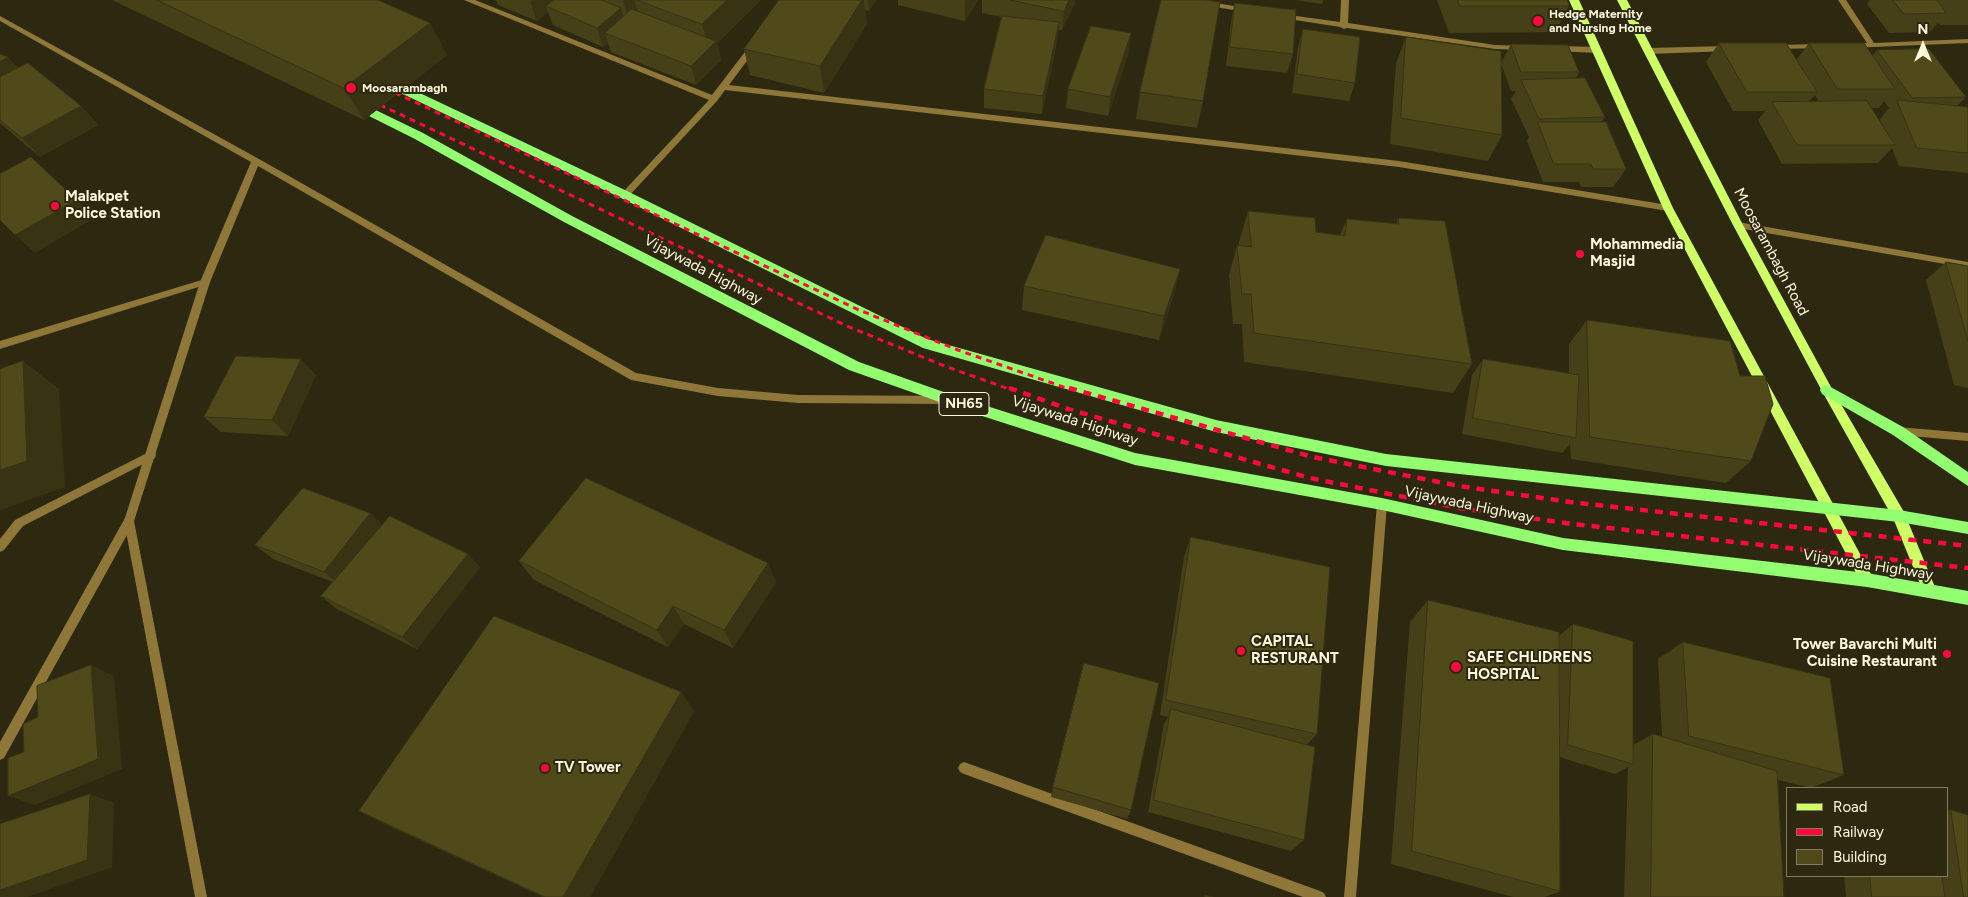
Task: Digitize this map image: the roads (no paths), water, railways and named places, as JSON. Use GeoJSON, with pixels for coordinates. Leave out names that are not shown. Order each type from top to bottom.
{"type":"FeatureCollection","features":[{"type":"Feature","properties":{"kind":"highway","name":"Vijaywada Highway"},"geometry":{"type":"LineString","coordinates":[[376,76],[625,194],[923,343],[1216,426],[1386,460],[1829,510],[1899,516],[1968,528]]}},
{"type":"Feature","properties":{"kind":"highway","name":"Vijaywada Highway"},"geometry":{"type":"LineString","coordinates":[[342,98],[419,136],[568,219],[752,316],[854,366],[951,400],[1134,459],[1382,504],[1563,544],[1868,580],[1968,598]]}},
{"type":"Feature","properties":{"kind":"highway"},"geometry":{"type":"LineString","coordinates":[[1827,390],[1898,431],[1968,480]]}},
{"type":"Feature","properties":{"kind":"main road"},"geometry":{"type":"LineString","coordinates":[[1574,0],[1668,208],[1868,580]]}},
{"type":"Feature","properties":{"kind":"main road","name":"Moosarambagh Road"},"geometry":{"type":"LineString","coordinates":[[1622,0],[1738,225],[1827,390],[1899,516],[1930,592]]}},
{"type":"Feature","properties":{"kind":"street"},"geometry":{"type":"LineString","coordinates":[[468,0],[714,99]]}},
{"type":"Feature","properties":{"kind":"street"},"geometry":{"type":"LineString","coordinates":[[1184,0],[1259,13]]}},
{"type":"Feature","properties":{"kind":"street"},"geometry":{"type":"LineString","coordinates":[[1344,27],[1345,0]]}},
{"type":"Feature","properties":{"kind":"street"},"geometry":{"type":"LineString","coordinates":[[1842,0],[1872,45]]}},
{"type":"Feature","properties":{"kind":"street"},"geometry":{"type":"LineString","coordinates":[[1269,14],[1344,27],[1495,47],[1532,48]]}},
{"type":"Feature","properties":{"kind":"street"},"geometry":{"type":"LineString","coordinates":[[0,18],[256,160],[634,377],[718,392],[798,399],[951,400]]}},
{"type":"Feature","properties":{"kind":"street"},"geometry":{"type":"LineString","coordinates":[[625,194],[714,99],[759,40]]}},
{"type":"Feature","properties":{"kind":"street"},"geometry":{"type":"LineString","coordinates":[[1843,46],[1968,41]]}},
{"type":"Feature","properties":{"kind":"street"},"geometry":{"type":"LineString","coordinates":[[1765,48],[1833,46]]}},
{"type":"Feature","properties":{"kind":"street"},"geometry":{"type":"LineString","coordinates":[[1648,51],[1736,48]]}},
{"type":"Feature","properties":{"kind":"street"},"geometry":{"type":"LineString","coordinates":[[1550,49],[1596,50]]}},
{"type":"Feature","properties":{"kind":"street"},"geometry":{"type":"LineString","coordinates":[[723,87],[1399,164],[1668,208]]}},
{"type":"Feature","properties":{"kind":"street"},"geometry":{"type":"LineString","coordinates":[[0,754],[129,521],[206,282],[256,160]]}},
{"type":"Feature","properties":{"kind":"street"},"geometry":{"type":"LineString","coordinates":[[1738,225],[1968,265]]}},
{"type":"Feature","properties":{"kind":"street"},"geometry":{"type":"LineString","coordinates":[[0,345],[206,282]]}},
{"type":"Feature","properties":{"kind":"street"},"geometry":{"type":"LineString","coordinates":[[1898,431],[1968,437]]}},
{"type":"Feature","properties":{"kind":"street"},"geometry":{"type":"LineString","coordinates":[[0,547],[19,523],[150,455]]}},
{"type":"Feature","properties":{"kind":"street"},"geometry":{"type":"LineString","coordinates":[[1350,897],[1382,504]]}},
{"type":"Feature","properties":{"kind":"street"},"geometry":{"type":"LineString","coordinates":[[129,521],[201,897]]}},
{"type":"Feature","properties":{"kind":"street"},"geometry":{"type":"LineString","coordinates":[[964,768],[1320,897]]}},
{"type":"Feature","properties":{"kind":"railway"},"geometry":{"type":"LineString","coordinates":[[385,88],[859,310],[958,350],[1072,390]]}},
{"type":"Feature","properties":{"kind":"railway"},"geometry":{"type":"LineString","coordinates":[[370,100],[847,326],[947,367],[1012,390]]}},
{"type":"Feature","properties":{"kind":"railway"},"geometry":{"type":"LineString","coordinates":[[1009,388],[1071,410],[1310,478],[1459,508],[1573,524],[1968,568]]}},
{"type":"Feature","properties":{"kind":"railway"},"geometry":{"type":"LineString","coordinates":[[1069,388],[1313,457],[1459,486],[1570,502],[1968,546]]}},
{"type":"Feature","properties":{"kind":"place","name":"Hedge Maternity and Nursing Home"},"geometry":{"type":"Point","coordinates":[1538,21]}},
{"type":"Feature","properties":{"kind":"place","name":"Moosarambagh"},"geometry":{"type":"Point","coordinates":[351,88]}},
{"type":"Feature","properties":{"kind":"place","name":"Malakpet Police Station"},"geometry":{"type":"Point","coordinates":[55,206]}},
{"type":"Feature","properties":{"kind":"place","name":"Mohammedia Masjid"},"geometry":{"type":"Point","coordinates":[1580,254]}},
{"type":"Feature","properties":{"kind":"place","name":"CAPITAL RESTURANT"},"geometry":{"type":"Point","coordinates":[1241,651]}},
{"type":"Feature","properties":{"kind":"place","name":"Tower Bavarchi Multi Cuisine Restaurant"},"geometry":{"type":"Point","coordinates":[1947,654]}},
{"type":"Feature","properties":{"kind":"place","name":"SAFE CHLIDRENS HOSPITAL"},"geometry":{"type":"Point","coordinates":[1456,667]}},
{"type":"Feature","properties":{"kind":"place","name":"TV Tower"},"geometry":{"type":"Point","coordinates":[545,768]}}]}
